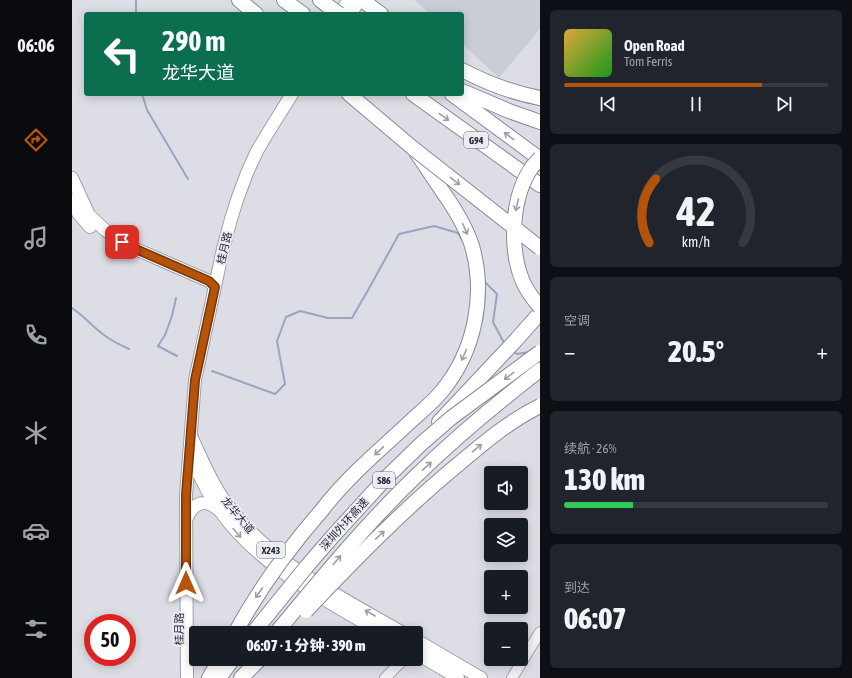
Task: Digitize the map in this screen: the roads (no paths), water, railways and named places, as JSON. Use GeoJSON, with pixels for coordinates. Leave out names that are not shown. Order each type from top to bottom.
{"type":"FeatureCollection","features":[{"type":"Feature","properties":{"kind":"highway"},"geometry":{"type":"LineString","coordinates":[[239,0],[254,12]]}},
{"type":"Feature","properties":{"kind":"highway"},"geometry":{"type":"LineString","coordinates":[[284,0],[300,12]]}},
{"type":"Feature","properties":{"kind":"highway"},"geometry":{"type":"LineString","coordinates":[[361,0],[378,12]]}},
{"type":"Feature","properties":{"kind":"highway"},"geometry":{"type":"LineString","coordinates":[[464,71],[491,84],[540,98]]}},
{"type":"Feature","properties":{"kind":"highway"},"geometry":{"type":"LineString","coordinates":[[464,92],[509,111],[540,122]]}},
{"type":"Feature","properties":{"kind":"highway"},"geometry":{"type":"LineString","coordinates":[[352,96],[414,149],[540,248]]}},
{"type":"Feature","properties":{"kind":"highway","name":"G94"},"geometry":{"type":"LineString","coordinates":[[415,96],[540,185]]}},
{"type":"Feature","properties":{"kind":"highway","name":"G94"},"geometry":{"type":"LineString","coordinates":[[455,96],[540,158]]}},
{"type":"Feature","properties":{"kind":"highway"},"geometry":{"type":"LineString","coordinates":[[239,626],[273,573],[312,522],[354,474],[442,390],[457,369],[470,340],[475,322],[478,296],[476,264],[472,246],[456,211],[414,149]]}},
{"type":"Feature","properties":{"kind":"highway"},"geometry":{"type":"LineString","coordinates":[[540,158],[531,168],[524,181],[515,213],[513,227],[518,266],[523,282],[540,307]]}},
{"type":"Feature","properties":{"kind":"highway"},"geometry":{"type":"LineString","coordinates":[[386,478],[540,312]]}},
{"type":"Feature","properties":{"kind":"highway","name":"深圳外环高速"},"geometry":{"type":"LineString","coordinates":[[259,626],[307,566],[359,506],[386,478],[421,444],[451,418],[540,352]]}},
{"type":"Feature","properties":{"kind":"highway","name":"深圳外环高速"},"geometry":{"type":"LineString","coordinates":[[282,626],[348,547],[415,477],[486,413],[540,370]]}},
{"type":"Feature","properties":{"kind":"highway"},"geometry":{"type":"LineString","coordinates":[[292,626],[371,543],[433,485],[488,439],[540,406]]}},
{"type":"Feature","properties":{"kind":"highway"},"geometry":{"type":"LineString","coordinates":[[210,678],[216,666]]}},
{"type":"Feature","properties":{"kind":"highway"},"geometry":{"type":"LineString","coordinates":[[220,678],[228,666]]}},
{"type":"Feature","properties":{"kind":"highway"},"geometry":{"type":"LineString","coordinates":[[240,678],[249,666]]}},
{"type":"Feature","properties":{"kind":"highway"},"geometry":{"type":"LineString","coordinates":[[240,678],[253,666]]}},
{"type":"Feature","properties":{"kind":"main road"},"geometry":{"type":"LineString","coordinates":[[332,8],[349,0]]}},
{"type":"Feature","properties":{"kind":"main road"},"geometry":{"type":"LineString","coordinates":[[352,12],[361,0]]}},
{"type":"Feature","properties":{"kind":"main road","name":"桂月路"},"geometry":{"type":"LineString","coordinates":[[185,422],[188,378],[210,285],[223,220],[236,180],[255,140],[281,96]]}},
{"type":"Feature","properties":{"kind":"main road","name":"桂月路"},"geometry":{"type":"LineString","coordinates":[[179,678],[178,495],[210,285],[247,173],[257,151],[291,96]]}},
{"type":"Feature","properties":{"kind":"main road"},"geometry":{"type":"LineString","coordinates":[[72,178],[89,215],[105,230],[122,242],[210,285]]}},
{"type":"Feature","properties":{"kind":"main road"},"geometry":{"type":"LineString","coordinates":[[72,200],[78,212],[88,225],[100,236],[117,247],[136,257],[210,285]]}},
{"type":"Feature","properties":{"kind":"main road","name":"龙华大道"},"geometry":{"type":"LineString","coordinates":[[185,422],[187,437],[222,497],[255,536],[271,550],[310,578],[391,626]]}},
{"type":"Feature","properties":{"kind":"main road","name":"桂月路"},"geometry":{"type":"LineString","coordinates":[[187,437],[190,452],[186,495],[187,678]]}},
{"type":"Feature","properties":{"kind":"main road","name":"龙华大道"},"geometry":{"type":"LineString","coordinates":[[190,452],[210,496],[228,523],[243,539],[272,564],[318,596],[370,626]]}},
{"type":"Feature","properties":{"kind":"main road"},"geometry":{"type":"LineString","coordinates":[[186,520],[193,508],[205,502],[219,510]]}},
{"type":"Feature","properties":{"kind":"main road"},"geometry":{"type":"LineString","coordinates":[[423,644],[481,678]]}},
{"type":"Feature","properties":{"kind":"main road"},"geometry":{"type":"LineString","coordinates":[[423,657],[458,678]]}},
{"type":"Feature","properties":{"kind":"street"},"geometry":{"type":"LineString","coordinates":[[512,678],[540,632]]}},
{"type":"Feature","properties":{"kind":"street"},"geometry":{"type":"LineString","coordinates":[[385,678],[397,666]]}},
{"type":"Feature","properties":{"kind":"waterway"},"geometry":{"type":"LineString","coordinates":[[136,0],[136,12]]}},
{"type":"Feature","properties":{"kind":"waterway"},"geometry":{"type":"LineString","coordinates":[[143,96],[147,110],[188,179]]}},
{"type":"Feature","properties":{"kind":"waterway"},"geometry":{"type":"LineString","coordinates":[[212,371],[275,394],[285,384],[277,341],[286,317],[300,311],[328,318],[352,318],[399,234],[434,226],[458,233],[465,245]]}},
{"type":"Feature","properties":{"kind":"waterway"},"geometry":{"type":"LineString","coordinates":[[483,280],[497,294],[493,322],[506,344]]}},
{"type":"Feature","properties":{"kind":"waterway"},"geometry":{"type":"LineString","coordinates":[[176,298],[172,316],[165,335],[158,346],[177,356]]}},
{"type":"Feature","properties":{"kind":"waterway"},"geometry":{"type":"LineString","coordinates":[[72,308],[107,337],[129,349]]}},
{"type":"Feature","properties":{"kind":"waterway"},"geometry":{"type":"LineString","coordinates":[[513,351],[517,354],[529,352]]}}]}
